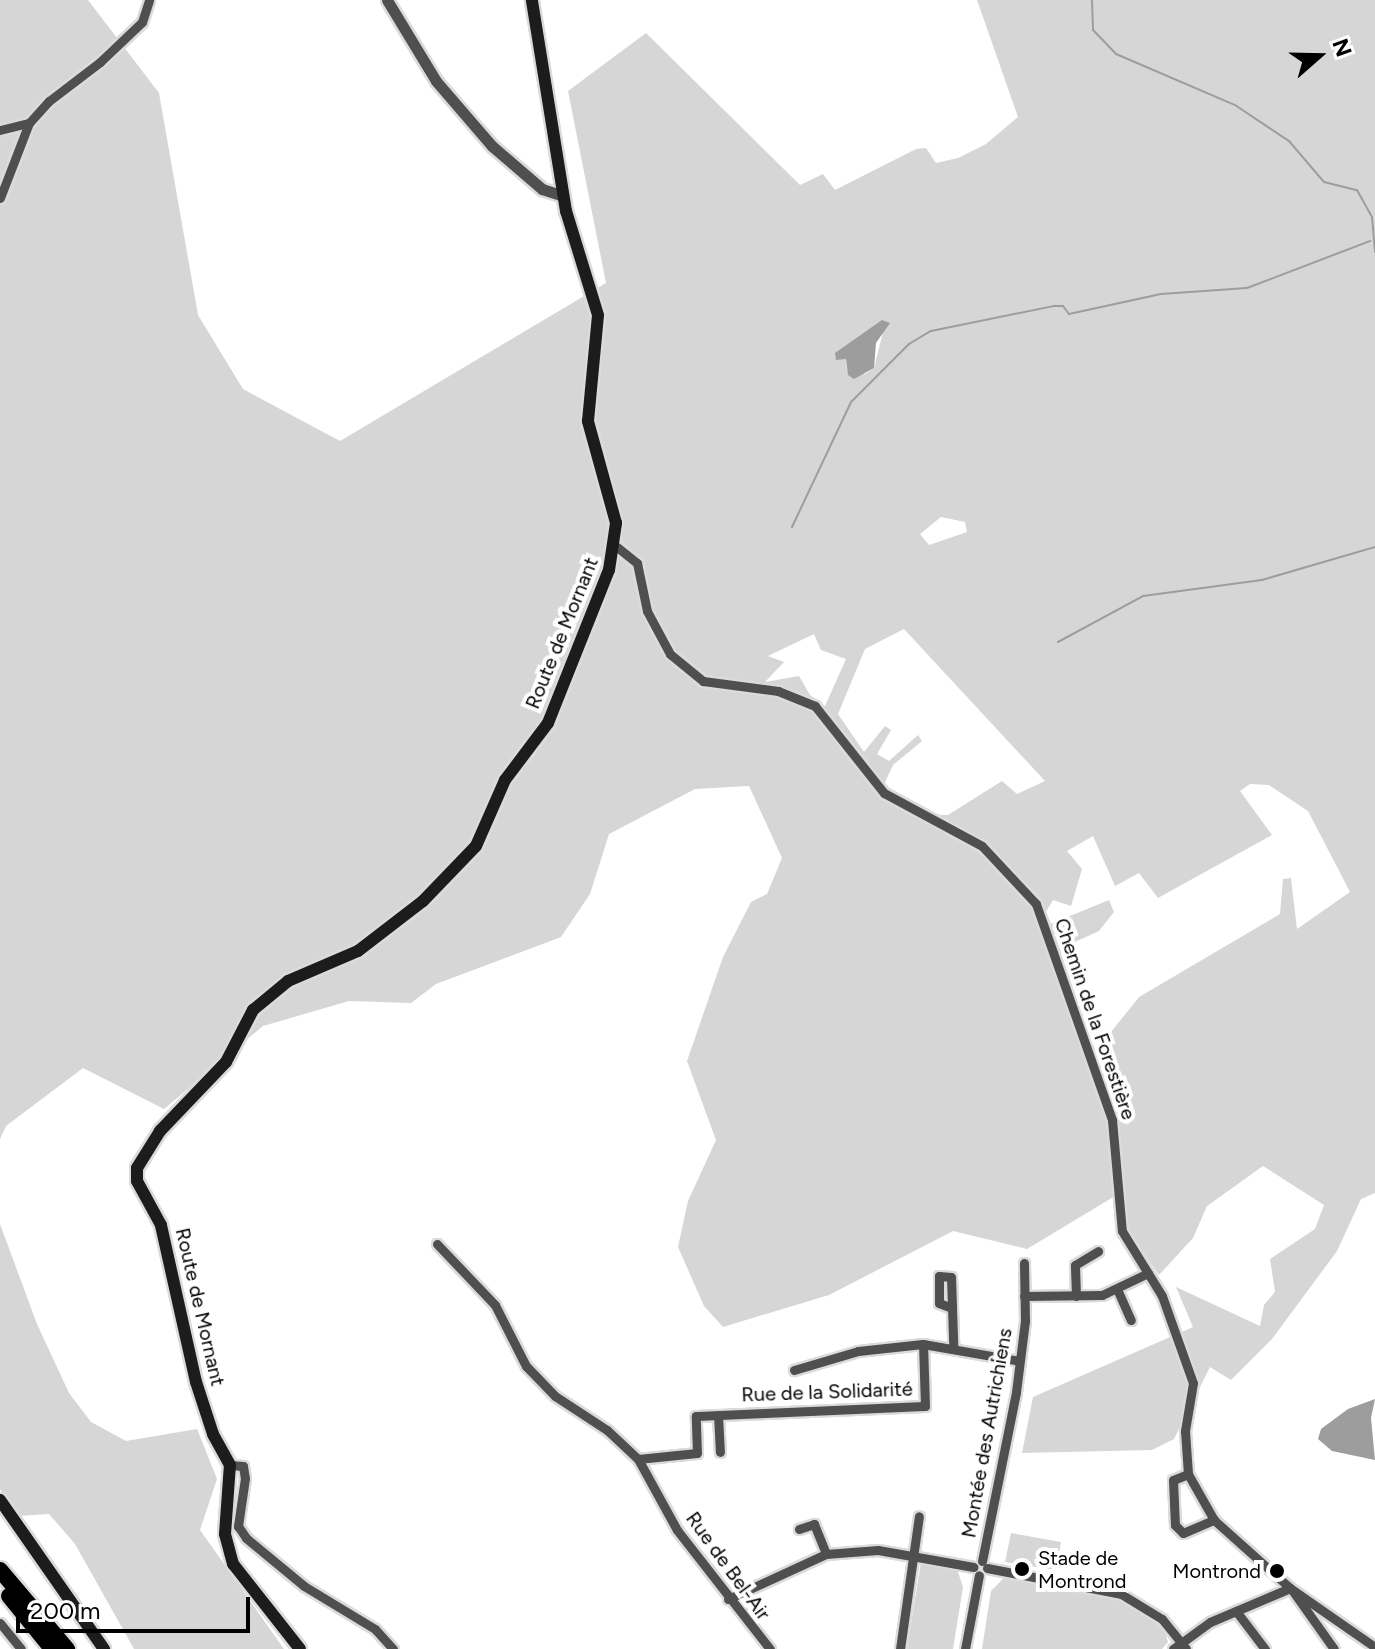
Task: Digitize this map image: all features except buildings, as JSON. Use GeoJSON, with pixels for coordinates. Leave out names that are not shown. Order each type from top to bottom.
{"type":"FeatureCollection","features":[{"type":"Feature","properties":{"kind":"highway"},"geometry":{"type":"LineString","coordinates":[[0,1570],[67,1649]]}},
{"type":"Feature","properties":{"kind":"highway"},"geometry":{"type":"LineString","coordinates":[[0,1586],[52,1649]]}},
{"type":"Feature","properties":{"kind":"main road","name":"Route de Mornant"},"geometry":{"type":"LineString","coordinates":[[230,1465],[213,1434],[196,1382],[161,1225],[137,1181],[140,1156],[226,1062],[253,1010],[288,981],[358,951],[423,901],[476,846],[505,780],[548,723],[617,547],[616,523],[588,421],[598,343],[596,294],[563,196],[532,0]]}},
{"type":"Feature","properties":{"kind":"main road"},"geometry":{"type":"LineString","coordinates":[[230,1465],[225,1534],[233,1564],[300,1649]]}},
{"type":"Feature","properties":{"kind":"main road"},"geometry":{"type":"LineString","coordinates":[[0,1500],[104,1649]]}},
{"type":"Feature","properties":{"kind":"street"},"geometry":{"type":"LineString","coordinates":[[0,198],[29,123],[49,101],[142,22],[149,0]]}},
{"type":"Feature","properties":{"kind":"street"},"geometry":{"type":"LineString","coordinates":[[387,0],[436,81],[492,146],[542,189],[563,196]]}},
{"type":"Feature","properties":{"kind":"street"},"geometry":{"type":"LineString","coordinates":[[0,130],[29,123]]}},
{"type":"Feature","properties":{"kind":"street","name":"Chemin de la Forestière"},"geometry":{"type":"LineString","coordinates":[[617,547],[637,563],[647,611],[670,654],[703,681],[778,691],[815,706],[884,793],[982,846],[1036,904],[1112,1120],[1122,1231],[1162,1296],[1193,1383],[1185,1431],[1188,1474],[1214,1520],[1290,1588],[1375,1647]]}},
{"type":"Feature","properties":{"kind":"street","name":"Rue de Bel-Air"},"geometry":{"type":"LineString","coordinates":[[437,1244],[495,1305],[526,1366],[555,1396],[607,1430],[638,1459],[677,1530],[770,1649]]}},
{"type":"Feature","properties":{"kind":"street"},"geometry":{"type":"LineString","coordinates":[[1076,1296],[1075,1265],[1098,1251]]}},
{"type":"Feature","properties":{"kind":"street","name":"Montée des Autrichiens"},"geometry":{"type":"LineString","coordinates":[[965,1649],[1020,1361],[1024,1263]]}},
{"type":"Feature","properties":{"kind":"street"},"geometry":{"type":"LineString","coordinates":[[1024,1296],[1076,1296],[1117,1289],[1148,1273]]}},
{"type":"Feature","properties":{"kind":"street"},"geometry":{"type":"LineString","coordinates":[[1117,1289],[1131,1320]]}},
{"type":"Feature","properties":{"kind":"street"},"geometry":{"type":"LineString","coordinates":[[952,1308],[953,1346]]}},
{"type":"Feature","properties":{"kind":"street"},"geometry":{"type":"LineString","coordinates":[[794,1370],[858,1351],[923,1344],[953,1346],[1020,1361]]}},
{"type":"Feature","properties":{"kind":"street","name":"Rue de la Solidarité"},"geometry":{"type":"LineString","coordinates":[[718,1415],[925,1406],[923,1344]]}},
{"type":"Feature","properties":{"kind":"street"},"geometry":{"type":"LineString","coordinates":[[638,1459],[697,1453],[696,1416],[718,1415],[720,1452]]}},
{"type":"Feature","properties":{"kind":"street"},"geometry":{"type":"LineString","coordinates":[[230,1465],[243,1466],[245,1478],[238,1526],[246,1538],[304,1586],[375,1629],[393,1649]]}},
{"type":"Feature","properties":{"kind":"street","name":"Chemin de la Forestière"},"geometry":{"type":"LineString","coordinates":[[1188,1474],[1173,1480],[1175,1525],[1183,1533],[1214,1520]]}},
{"type":"Feature","properties":{"kind":"street"},"geometry":{"type":"LineString","coordinates":[[900,1649],[919,1516]]}},
{"type":"Feature","properties":{"kind":"street"},"geometry":{"type":"LineString","coordinates":[[799,1529],[814,1524],[826,1554]]}},
{"type":"Feature","properties":{"kind":"street"},"geometry":{"type":"LineString","coordinates":[[728,1599],[826,1554],[915,1554],[1121,1594],[1162,1619],[1180,1647],[1236,1611],[1290,1588],[1334,1649]]}},
{"type":"Feature","properties":{"kind":"street"},"geometry":{"type":"LineString","coordinates":[[1236,1611],[1265,1649]]}},
{"type":"Feature","properties":{"kind":"street"},"geometry":{"type":"LineString","coordinates":[[2,1627],[21,1649]]}},
{"type":"Feature","properties":{"kind":"shaded area"},"geometry":{"type":"Polygon","coordinates":[[[0,0],[88,0],[159,93],[198,315],[243,389],[340,441],[606,283],[568,91],[646,33],[800,185],[823,174],[835,190],[916,149],[926,148],[936,163],[958,158],[986,144],[1018,117],[977,0],[1375,0],[1375,1193],[1361,1199],[1337,1251],[1272,1339],[1231,1380],[1210,1367],[1174,1439],[1152,1450],[1022,1453],[1033,1397],[1193,1327],[1176,1287],[1260,1326],[1264,1305],[1275,1292],[1270,1259],[1315,1229],[1324,1205],[1263,1166],[1207,1206],[1193,1238],[1159,1275],[1127,1229],[1120,1193],[1027,1249],[953,1231],[829,1295],[723,1327],[704,1306],[678,1247],[688,1201],[716,1140],[687,1061],[723,957],[751,902],[767,894],[782,858],[749,786],[695,789],[609,834],[590,894],[561,937],[436,984],[411,1003],[349,1001],[263,1026],[164,1109],[83,1068],[6,1126],[0,1139],[0,0]],[[876,326],[836,353],[836,359],[846,359],[847,370],[865,374],[874,368],[883,332],[876,326]],[[941,517],[920,534],[929,545],[967,532],[965,522],[941,517]],[[904,629],[865,649],[838,714],[864,752],[885,726],[891,730],[877,754],[889,761],[918,735],[922,741],[893,765],[880,793],[912,814],[948,815],[1002,781],[1017,794],[1045,781],[904,629]],[[814,634],[768,656],[784,662],[765,682],[799,676],[810,695],[825,706],[846,659],[821,650],[814,634]],[[1250,784],[1240,791],[1272,835],[1158,898],[1139,873],[1115,886],[1093,836],[1067,851],[1082,869],[1071,906],[1053,900],[1041,920],[1043,927],[1109,900],[1114,912],[1099,931],[1066,946],[1053,967],[1100,1094],[1113,1084],[1107,1037],[1139,997],[1280,914],[1283,879],[1291,878],[1297,929],[1350,892],[1308,811],[1269,785],[1250,784]]]}},
{"type":"Feature","properties":{"kind":"shaded area"},"geometry":{"type":"Polygon","coordinates":[[[882,320],[890,323],[876,343],[874,368],[854,379],[848,375],[846,359],[836,360],[835,353],[882,320]]]}},
{"type":"Feature","properties":{"kind":"shaded area"},"geometry":{"type":"Polygon","coordinates":[[[0,1224],[37,1324],[69,1393],[91,1422],[126,1441],[197,1429],[217,1479],[200,1530],[284,1649],[134,1649],[75,1544],[49,1514],[18,1516],[0,1489],[0,1224]]]}},
{"type":"Feature","properties":{"kind":"shaded area"},"geometry":{"type":"Polygon","coordinates":[[[1375,1399],[1371,1418],[1375,1460],[1332,1451],[1318,1439],[1321,1429],[1348,1409],[1375,1399]]]}},
{"type":"Feature","properties":{"kind":"shaded area"},"geometry":{"type":"Polygon","coordinates":[[[1011,1533],[1061,1542],[1056,1570],[1005,1562],[1011,1533]]]}},
{"type":"Feature","properties":{"kind":"shaded area"},"geometry":{"type":"Polygon","coordinates":[[[921,1562],[957,1569],[963,1587],[953,1649],[907,1649],[921,1562]]]}},
{"type":"Feature","properties":{"kind":"shaded area"},"geometry":{"type":"Polygon","coordinates":[[[1005,1577],[1110,1597],[1141,1610],[1164,1630],[1168,1642],[1162,1649],[982,1649],[991,1591],[1005,1577]]]}},
{"type":"Feature","properties":{"kind":"waterway"},"geometry":{"type":"LineString","coordinates":[[1092,0],[1093,30],[1116,54],[1235,105],[1289,141],[1324,182],[1357,190],[1372,217],[1375,252]]}},
{"type":"Feature","properties":{"kind":"waterway"},"geometry":{"type":"LineString","coordinates":[[792,527],[851,402],[909,344],[931,331],[1054,306],[1063,306],[1069,314],[1161,294],[1247,288],[1370,241]]}},
{"type":"Feature","properties":{"kind":"waterway"},"geometry":{"type":"LineString","coordinates":[[1058,642],[1143,596],[1262,580],[1375,547]]}},
{"type":"Feature","properties":{"kind":"place","name":"Stade de Montrond"},"geometry":{"type":"Point","coordinates":[1022,1569]}},
{"type":"Feature","properties":{"kind":"place","name":"Montrond"},"geometry":{"type":"Point","coordinates":[1277,1571]}}]}
